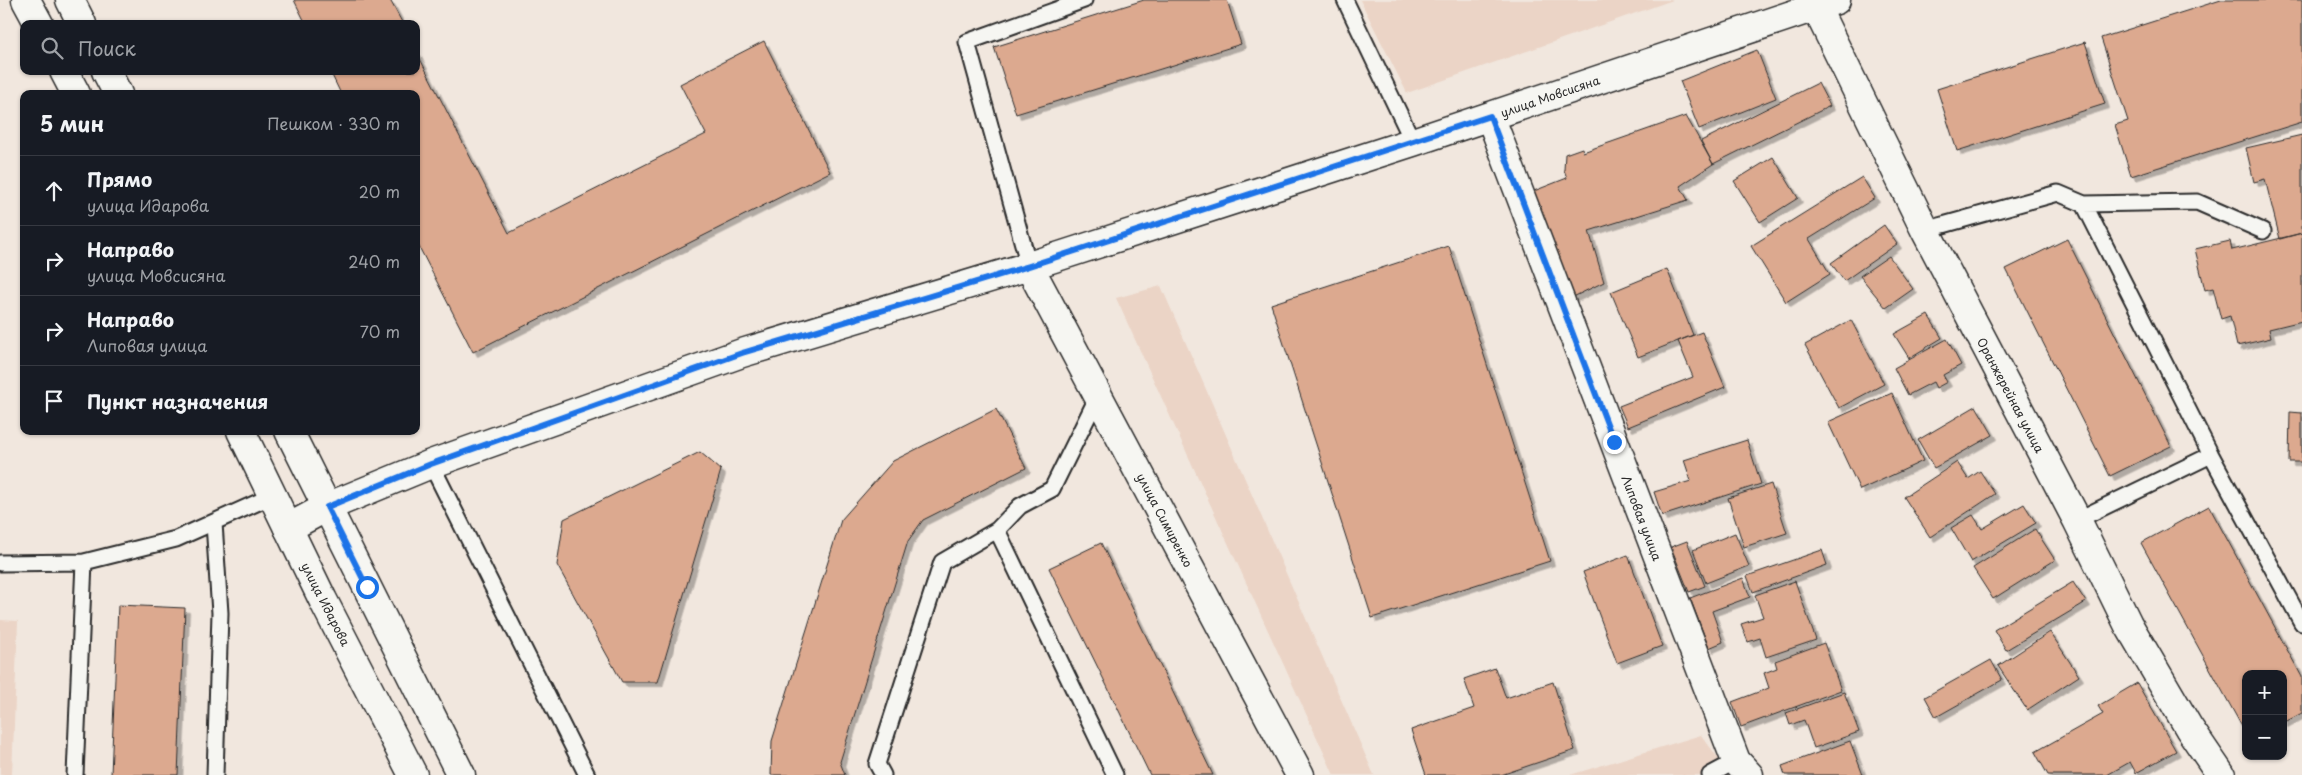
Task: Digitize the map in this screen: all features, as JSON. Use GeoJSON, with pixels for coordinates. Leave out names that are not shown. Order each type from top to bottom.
{"type":"FeatureCollection","features":[{"type":"Feature","properties":{"kind":"street"},"geometry":{"type":"LineString","coordinates":[[26,0],[37,20]]}},
{"type":"Feature","properties":{"kind":"street"},"geometry":{"type":"LineString","coordinates":[[70,0],[80,20]]}},
{"type":"Feature","properties":{"kind":"street","name":"улица Мовсисяна"},"geometry":{"type":"LineString","coordinates":[[288,528],[327,507],[431,464],[742,353],[1029,266],[1413,142],[1826,3]]}},
{"type":"Feature","properties":{"kind":"street","name":"Оранжерейная улица"},"geometry":{"type":"LineString","coordinates":[[1826,3],[1925,230],[2077,520],[2128,624],[2190,728],[2222,775]]}},
{"type":"Feature","properties":{"kind":"street"},"geometry":{"type":"LineString","coordinates":[[66,75],[74,90]]}},
{"type":"Feature","properties":{"kind":"street"},"geometry":{"type":"LineString","coordinates":[[108,75],[116,90]]}},
{"type":"Feature","properties":{"kind":"street","name":"Липовая улица"},"geometry":{"type":"LineString","coordinates":[[1490,116],[1743,768]]}},
{"type":"Feature","properties":{"kind":"street","name":"улица Симиренко"},"geometry":{"type":"LineString","coordinates":[[1029,266],[1300,775]]}},
{"type":"Feature","properties":{"kind":"street","name":"улица Идарова"},"geometry":{"type":"LineString","coordinates":[[243,435],[413,775]]}},
{"type":"Feature","properties":{"kind":"street"},"geometry":{"type":"LineString","coordinates":[[291,435],[461,775]]}},
{"type":"Feature","properties":{"kind":"lane"},"geometry":{"type":"LineString","coordinates":[[1029,266],[967,42],[1084,0]]}},
{"type":"Feature","properties":{"kind":"lane"},"geometry":{"type":"LineString","coordinates":[[1345,0],[1413,142]]}},
{"type":"Feature","properties":{"kind":"lane"},"geometry":{"type":"LineString","coordinates":[[1925,230],[2058,193],[2084,204],[2197,202],[2263,231]]}},
{"type":"Feature","properties":{"kind":"lane"},"geometry":{"type":"LineString","coordinates":[[2084,204],[2211,456],[2302,623]]}},
{"type":"Feature","properties":{"kind":"lane"},"geometry":{"type":"LineString","coordinates":[[883,775],[877,764],[942,562],[997,530],[1020,506],[1052,489],[1098,396]]}},
{"type":"Feature","properties":{"kind":"lane"},"geometry":{"type":"LineString","coordinates":[[2077,520],[2211,456]]}},
{"type":"Feature","properties":{"kind":"lane"},"geometry":{"type":"LineString","coordinates":[[431,464],[587,775]]}},
{"type":"Feature","properties":{"kind":"lane"},"geometry":{"type":"LineString","coordinates":[[0,563],[84,562],[176,539],[272,496]]}},
{"type":"Feature","properties":{"kind":"lane"},"geometry":{"type":"LineString","coordinates":[[214,522],[220,613],[215,775]]}},
{"type":"Feature","properties":{"kind":"lane"},"geometry":{"type":"LineString","coordinates":[[997,530],[1115,775]]}},
{"type":"Feature","properties":{"kind":"lane"},"geometry":{"type":"LineString","coordinates":[[75,775],[84,562]]}},
{"type":"Feature","properties":{"kind":"lane"},"geometry":{"type":"LineString","coordinates":[[1710,775],[1743,768]]}},
{"type":"Feature","properties":{"kind":"shaded area"},"geometry":{"type":"Polygon","coordinates":[[[1360,0],[1673,0],[1407,93],[1360,0]]]}},
{"type":"Feature","properties":{"kind":"shaded area"},"geometry":{"type":"Polygon","coordinates":[[[1161,286],[1374,775],[1334,775],[1116,298],[1161,286]]]}},
{"type":"Feature","properties":{"kind":"shaded area"},"geometry":{"type":"Polygon","coordinates":[[[0,620],[18,621],[12,775],[0,775],[0,620]]]}},
{"type":"Feature","properties":{"kind":"shaded area"},"geometry":{"type":"Polygon","coordinates":[[[1701,735],[1731,775],[1570,775],[1701,735]]]}},
{"type":"Feature","properties":{"kind":"building"},"geometry":{"type":"Polygon","coordinates":[[[294,0],[390,0],[401,20],[304,20],[294,0]]]}},
{"type":"Feature","properties":{"kind":"building"},"geometry":{"type":"Polygon","coordinates":[[[1144,0],[1227,0],[1241,44],[1016,114],[994,47],[1144,0]]]}},
{"type":"Feature","properties":{"kind":"building"},"geometry":{"type":"Polygon","coordinates":[[[2221,0],[2302,0],[2302,122],[2131,176],[2115,125],[2128,121],[2101,38],[2221,0]]]}},
{"type":"Feature","properties":{"kind":"building"},"geometry":{"type":"Polygon","coordinates":[[[764,41],[830,172],[473,352],[420,249],[420,90],[339,90],[332,75],[420,75],[420,59],[509,233],[706,134],[680,84],[764,41]]]}},
{"type":"Feature","properties":{"kind":"building"},"geometry":{"type":"Polygon","coordinates":[[[2085,42],[2105,104],[1957,151],[1937,89],[2085,42]]]}},
{"type":"Feature","properties":{"kind":"building"},"geometry":{"type":"Polygon","coordinates":[[[1757,50],[1776,98],[1699,129],[1680,81],[1757,50]]]}},
{"type":"Feature","properties":{"kind":"building"},"geometry":{"type":"Polygon","coordinates":[[[1818,83],[1830,106],[1713,164],[1701,141],[1818,83]]]}},
{"type":"Feature","properties":{"kind":"building"},"geometry":{"type":"Polygon","coordinates":[[[1686,116],[1713,164],[1680,186],[1688,200],[1589,231],[1604,282],[1569,299],[1534,191],[1567,178],[1564,170],[1565,154],[1582,148],[1583,152],[1686,116]]]}},
{"type":"Feature","properties":{"kind":"building"},"geometry":{"type":"Polygon","coordinates":[[[2302,135],[2302,233],[2280,239],[2265,179],[2254,182],[2246,148],[2302,135]]]}},
{"type":"Feature","properties":{"kind":"building"},"geometry":{"type":"Polygon","coordinates":[[[1773,157],[1798,198],[1760,222],[1734,181],[1773,157]]]}},
{"type":"Feature","properties":{"kind":"building"},"geometry":{"type":"Polygon","coordinates":[[[1862,177],[1875,198],[1809,239],[1830,274],[1786,302],[1751,246],[1862,177]]]}},
{"type":"Feature","properties":{"kind":"building"},"geometry":{"type":"Polygon","coordinates":[[[1884,225],[1897,244],[1844,281],[1831,263],[1884,225]]]}},
{"type":"Feature","properties":{"kind":"building"},"geometry":{"type":"Polygon","coordinates":[[[2302,233],[2302,321],[2269,329],[2271,338],[2237,346],[2230,316],[2221,319],[2213,288],[2205,290],[2195,249],[2230,241],[2232,250],[2302,233]]]}},
{"type":"Feature","properties":{"kind":"building"},"geometry":{"type":"Polygon","coordinates":[[[2067,239],[2171,446],[2110,476],[2006,269],[2067,239]]]}},
{"type":"Feature","properties":{"kind":"building"},"geometry":{"type":"Polygon","coordinates":[[[1449,246],[1550,561],[1372,618],[1271,304],[1449,246]]]}},
{"type":"Feature","properties":{"kind":"building"},"geometry":{"type":"Polygon","coordinates":[[[1889,256],[1913,289],[1886,308],[1860,276],[1889,256]]]}},
{"type":"Feature","properties":{"kind":"building"},"geometry":{"type":"Polygon","coordinates":[[[1667,269],[1693,335],[1638,357],[1611,292],[1667,269]]]}},
{"type":"Feature","properties":{"kind":"building"},"geometry":{"type":"Polygon","coordinates":[[[1928,315],[1942,338],[1909,358],[1894,334],[1928,315]]]}},
{"type":"Feature","properties":{"kind":"building"},"geometry":{"type":"Polygon","coordinates":[[[1851,320],[1884,384],[1839,408],[1805,345],[1851,320]]]}},
{"type":"Feature","properties":{"kind":"building"},"geometry":{"type":"Polygon","coordinates":[[[1702,332],[1725,387],[1628,427],[1619,406],[1693,377],[1678,341],[1702,332]]]}},
{"type":"Feature","properties":{"kind":"building"},"geometry":{"type":"Polygon","coordinates":[[[1947,339],[1961,365],[1943,375],[1947,382],[1936,388],[1933,382],[1908,395],[1894,368],[1947,339]]]}},
{"type":"Feature","properties":{"kind":"building"},"geometry":{"type":"Polygon","coordinates":[[[1892,393],[1923,461],[1860,490],[1828,422],[1892,393]]]}},
{"type":"Feature","properties":{"kind":"building"},"geometry":{"type":"Polygon","coordinates":[[[1976,406],[1993,435],[1934,468],[1918,440],[1976,406]]]}},
{"type":"Feature","properties":{"kind":"building"},"geometry":{"type":"Polygon","coordinates":[[[996,409],[1026,468],[923,520],[908,541],[840,762],[845,775],[771,775],[772,741],[841,520],[893,461],[996,409]]]}},
{"type":"Feature","properties":{"kind":"building"},"geometry":{"type":"Polygon","coordinates":[[[2290,412],[2302,413],[2302,462],[2289,462],[2290,412]]]}},
{"type":"Feature","properties":{"kind":"building"},"geometry":{"type":"Polygon","coordinates":[[[1747,440],[1761,484],[1662,516],[1654,492],[1691,481],[1684,460],[1747,440]]]}},
{"type":"Feature","properties":{"kind":"building"},"geometry":{"type":"Polygon","coordinates":[[[700,452],[721,470],[658,682],[622,682],[557,565],[564,519],[700,452]]]}},
{"type":"Feature","properties":{"kind":"building"},"geometry":{"type":"Polygon","coordinates":[[[1957,462],[1968,479],[1980,471],[1995,494],[1930,537],[1904,497],[1957,462]]]}},
{"type":"Feature","properties":{"kind":"building"},"geometry":{"type":"Polygon","coordinates":[[[1771,484],[1787,533],[1744,547],[1728,498],[1771,484]]]}},
{"type":"Feature","properties":{"kind":"building"},"geometry":{"type":"Polygon","coordinates":[[[2024,504],[2036,523],[1971,562],[1951,528],[1973,515],[1982,529],[2024,504]]]}},
{"type":"Feature","properties":{"kind":"building"},"geometry":{"type":"Polygon","coordinates":[[[2209,506],[2302,677],[2302,713],[2287,721],[2287,670],[2242,670],[2242,727],[2141,543],[2209,506]]]}},
{"type":"Feature","properties":{"kind":"building"},"geometry":{"type":"Polygon","coordinates":[[[2035,529],[2055,560],[1993,599],[1973,568],[2035,529]]]}},
{"type":"Feature","properties":{"kind":"building"},"geometry":{"type":"Polygon","coordinates":[[[1735,533],[1749,566],[1706,583],[1693,550],[1735,533]]]}},
{"type":"Feature","properties":{"kind":"building"},"geometry":{"type":"Polygon","coordinates":[[[1687,541],[1705,586],[1689,592],[1671,547],[1687,541]]]}},
{"type":"Feature","properties":{"kind":"building"},"geometry":{"type":"Polygon","coordinates":[[[1101,543],[1213,775],[1150,775],[1049,568],[1101,543]]]}},
{"type":"Feature","properties":{"kind":"building"},"geometry":{"type":"Polygon","coordinates":[[[1822,550],[1827,565],[1753,592],[1747,576],[1822,550]]]}},
{"type":"Feature","properties":{"kind":"building"},"geometry":{"type":"Polygon","coordinates":[[[1628,555],[1662,646],[1617,663],[1583,572],[1628,555]]]}},
{"type":"Feature","properties":{"kind":"building"},"geometry":{"type":"Polygon","coordinates":[[[1743,578],[1750,597],[1712,611],[1723,642],[1709,648],[1690,598],[1743,578]]]}},
{"type":"Feature","properties":{"kind":"building"},"geometry":{"type":"Polygon","coordinates":[[[1795,581],[1816,640],[1766,657],[1760,638],[1748,642],[1741,624],[1763,617],[1755,595],[1795,581]]]}},
{"type":"Feature","properties":{"kind":"building"},"geometry":{"type":"Polygon","coordinates":[[[2073,582],[2086,602],[2006,650],[1994,630],[2073,582]]]}},
{"type":"Feature","properties":{"kind":"building"},"geometry":{"type":"Polygon","coordinates":[[[118,605],[185,608],[178,775],[111,775],[118,605]]]}},
{"type":"Feature","properties":{"kind":"building"},"geometry":{"type":"Polygon","coordinates":[[[2050,632],[2079,676],[2027,710],[1998,666],[2050,632]]]}},
{"type":"Feature","properties":{"kind":"building"},"geometry":{"type":"Polygon","coordinates":[[[1824,643],[1841,690],[1741,727],[1732,702],[1769,688],[1764,673],[1777,668],[1775,661],[1824,643]]]}},
{"type":"Feature","properties":{"kind":"building"},"geometry":{"type":"Polygon","coordinates":[[[1991,660],[2002,680],[1936,717],[1925,697],[1991,660]]]}},
{"type":"Feature","properties":{"kind":"building"},"geometry":{"type":"Polygon","coordinates":[[[1495,668],[1506,698],[1553,682],[1575,750],[1501,775],[1426,775],[1411,730],[1474,708],[1464,679],[1495,668]]]}},
{"type":"Feature","properties":{"kind":"building"},"geometry":{"type":"Polygon","coordinates":[[[2137,683],[2176,751],[2136,773],[2130,762],[2107,775],[2048,775],[2035,752],[2103,714],[2098,706],[2137,683]]]}},
{"type":"Feature","properties":{"kind":"building"},"geometry":{"type":"Polygon","coordinates":[[[1844,692],[1859,732],[1814,748],[1804,720],[1790,725],[1786,713],[1844,692]]]}},
{"type":"Feature","properties":{"kind":"building"},"geometry":{"type":"Polygon","coordinates":[[[1850,741],[1863,775],[1785,775],[1782,766],[1850,741]]]}},
{"type":"Feature","properties":{"kind":"route"},"geometry":{"type":"LineString","coordinates":[[367,587],[327,507],[431,464],[742,353],[1029,266],[1490,116],[1614,442]]}}]}
